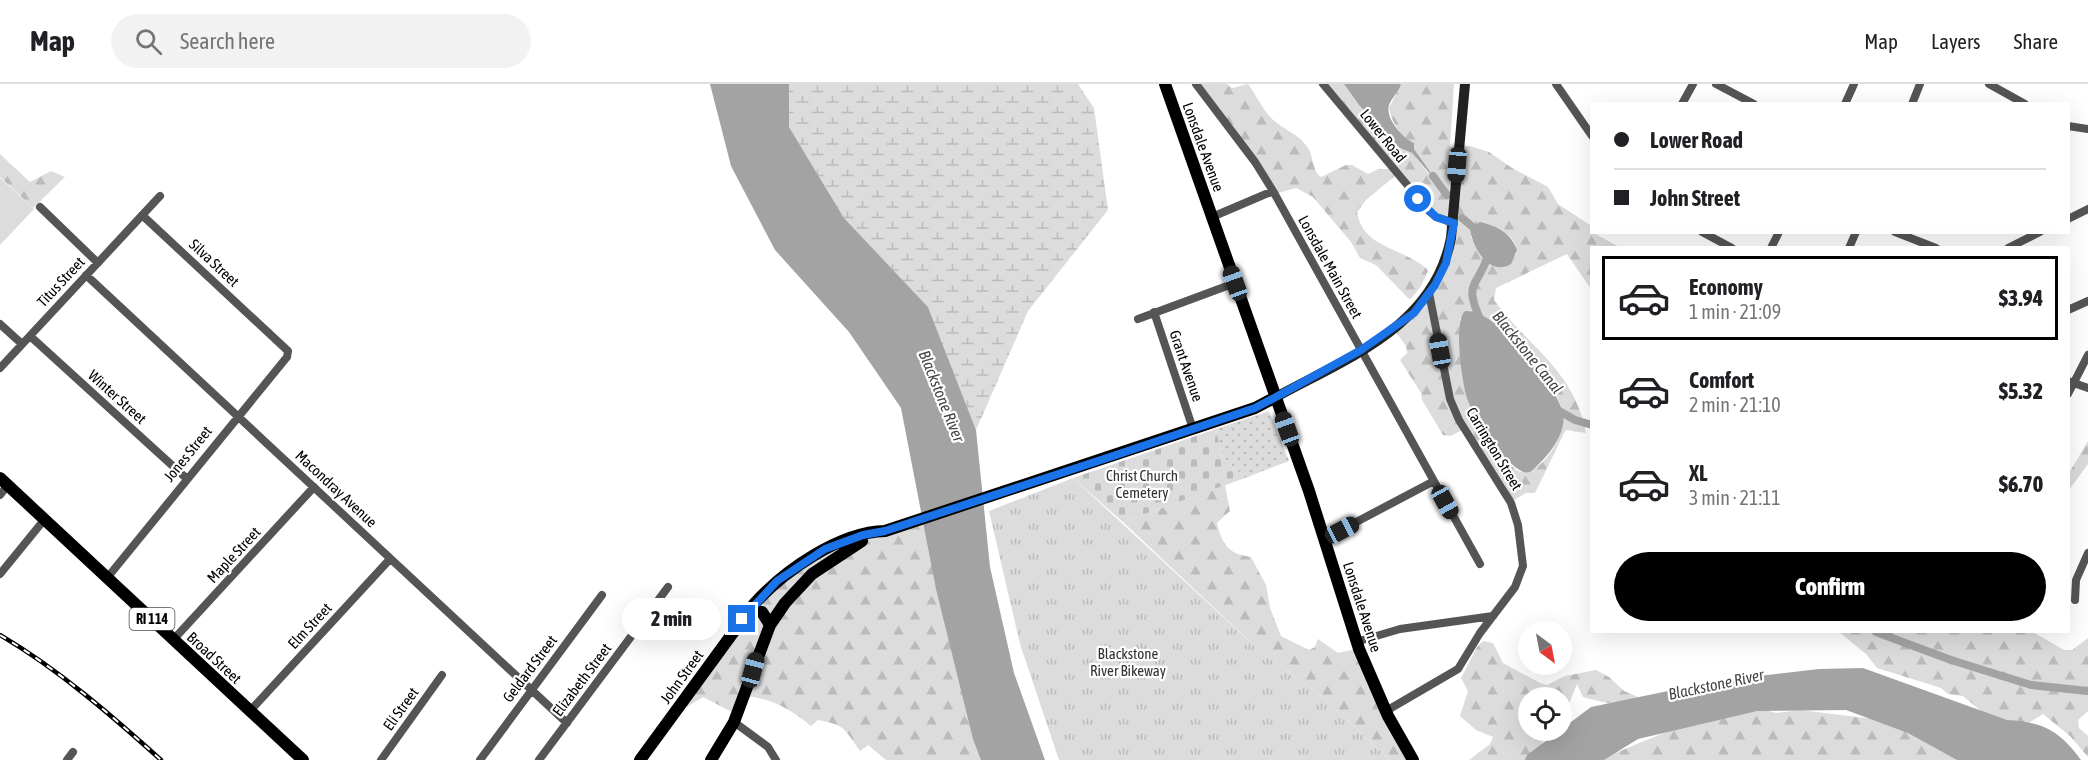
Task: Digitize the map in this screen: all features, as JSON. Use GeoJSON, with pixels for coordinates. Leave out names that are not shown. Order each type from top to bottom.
{"type":"FeatureCollection","features":[{"type":"Feature","properties":{"kind":"main road","name":"Lonsdale Avenue"},"geometry":{"type":"LineString","coordinates":[[1165,84],[1276,397],[1356,642],[1386,711],[1413,760]]}},
{"type":"Feature","properties":{"kind":"main road"},"geometry":{"type":"LineString","coordinates":[[1276,397],[1361,350],[1403,322],[1429,293],[1446,263],[1454,223],[1465,84]]}},
{"type":"Feature","properties":{"kind":"main road","name":"John Street"},"geometry":{"type":"LineString","coordinates":[[640,760],[748,611],[777,581],[810,558],[850,539],[885,531],[1193,429],[1255,408],[1276,397]]}},
{"type":"Feature","properties":{"kind":"main road","name":"Broad Street"},"geometry":{"type":"LineString","coordinates":[[3,486],[44,520],[303,760]]}},
{"type":"Feature","properties":{"kind":"main road"},"geometry":{"type":"LineString","coordinates":[[711,760],[734,722],[770,625],[785,603],[812,574],[855,545],[885,531]]}},
{"type":"Feature","properties":{"kind":"main road"},"geometry":{"type":"LineString","coordinates":[[810,558],[812,574]]}},
{"type":"Feature","properties":{"kind":"main road"},"geometry":{"type":"LineString","coordinates":[[748,611],[762,612],[770,625]]}},
{"type":"Feature","properties":{"kind":"street","name":"Lonsdale Main Street"},"geometry":{"type":"LineString","coordinates":[[1196,84],[1255,162],[1273,191],[1480,564]]}},
{"type":"Feature","properties":{"kind":"street","name":"Lower Road"},"geometry":{"type":"LineString","coordinates":[[1323,84],[1429,211],[1436,217],[1454,223]]}},
{"type":"Feature","properties":{"kind":"street"},"geometry":{"type":"LineString","coordinates":[[1557,84],[1590,133]]}},
{"type":"Feature","properties":{"kind":"street"},"geometry":{"type":"LineString","coordinates":[[1683,102],[1693,84]]}},
{"type":"Feature","properties":{"kind":"street"},"geometry":{"type":"LineString","coordinates":[[1716,84],[1750,102]]}},
{"type":"Feature","properties":{"kind":"street"},"geometry":{"type":"LineString","coordinates":[[1846,102],[1854,84]]}},
{"type":"Feature","properties":{"kind":"street"},"geometry":{"type":"LineString","coordinates":[[1913,102],[1920,84]]}},
{"type":"Feature","properties":{"kind":"street"},"geometry":{"type":"LineString","coordinates":[[1989,84],[2021,102]]}},
{"type":"Feature","properties":{"kind":"street"},"geometry":{"type":"LineString","coordinates":[[2070,126],[2088,129]]}},
{"type":"Feature","properties":{"kind":"street"},"geometry":{"type":"LineString","coordinates":[[1212,216],[1273,191]]}},
{"type":"Feature","properties":{"kind":"street"},"geometry":{"type":"LineString","coordinates":[[142,215],[160,196]]}},
{"type":"Feature","properties":{"kind":"street"},"geometry":{"type":"LineString","coordinates":[[40,207],[98,263]]}},
{"type":"Feature","properties":{"kind":"street"},"geometry":{"type":"LineString","coordinates":[[2070,218],[2088,209]]}},
{"type":"Feature","properties":{"kind":"street","name":"Titus Street"},"geometry":{"type":"LineString","coordinates":[[0,368],[142,215]]}},
{"type":"Feature","properties":{"kind":"street","name":"Silva Street"},"geometry":{"type":"LineString","coordinates":[[142,215],[287,348]]}},
{"type":"Feature","properties":{"kind":"street"},"geometry":{"type":"LineString","coordinates":[[1706,234],[1728,246]]}},
{"type":"Feature","properties":{"kind":"street"},"geometry":{"type":"LineString","coordinates":[[1900,234],[1931,246]]}},
{"type":"Feature","properties":{"kind":"street"},"geometry":{"type":"LineString","coordinates":[[2012,246],[2036,234]]}},
{"type":"Feature","properties":{"kind":"street","name":"Macondray Avenue"},"geometry":{"type":"LineString","coordinates":[[86,275],[567,723]]}},
{"type":"Feature","properties":{"kind":"street"},"geometry":{"type":"LineString","coordinates":[[1138,319],[1235,283]]}},
{"type":"Feature","properties":{"kind":"street","name":"Carrington Street"},"geometry":{"type":"LineString","coordinates":[[1386,711],[1443,681],[1458,669],[1520,576],[1523,553],[1518,525],[1506,492],[1455,412],[1447,385],[1429,293]]}},
{"type":"Feature","properties":{"kind":"street"},"geometry":{"type":"LineString","coordinates":[[2070,309],[2088,301]]}},
{"type":"Feature","properties":{"kind":"street","name":"Grant Avenue"},"geometry":{"type":"LineString","coordinates":[[1154,312],[1193,429]]}},
{"type":"Feature","properties":{"kind":"street"},"geometry":{"type":"LineString","coordinates":[[0,324],[22,344]]}},
{"type":"Feature","properties":{"kind":"street","name":"Winter Street"},"geometry":{"type":"LineString","coordinates":[[30,336],[186,478]]}},
{"type":"Feature","properties":{"kind":"street","name":"Jones Street"},"geometry":{"type":"LineString","coordinates":[[107,578],[237,415],[287,357],[287,348]]}},
{"type":"Feature","properties":{"kind":"street"},"geometry":{"type":"LineString","coordinates":[[2088,355],[2072,382],[2088,388]]}},
{"type":"Feature","properties":{"kind":"street"},"geometry":{"type":"LineString","coordinates":[[1324,539],[1434,481]]}},
{"type":"Feature","properties":{"kind":"street","name":"Maple Street"},"geometry":{"type":"LineString","coordinates":[[173,640],[314,487]]}},
{"type":"Feature","properties":{"kind":"street"},"geometry":{"type":"LineString","coordinates":[[0,574],[44,520]]}},
{"type":"Feature","properties":{"kind":"street"},"geometry":{"type":"LineString","coordinates":[[2075,600],[2075,585],[2088,553]]}},
{"type":"Feature","properties":{"kind":"street","name":"Elm Street"},"geometry":{"type":"LineString","coordinates":[[250,711],[390,559]]}},
{"type":"Feature","properties":{"kind":"street","name":"Elizabeth Street"},"geometry":{"type":"LineString","coordinates":[[539,760],[668,586]]}},
{"type":"Feature","properties":{"kind":"street","name":"Geldard Street"},"geometry":{"type":"LineString","coordinates":[[480,760],[602,595]]}},
{"type":"Feature","properties":{"kind":"street"},"geometry":{"type":"LineString","coordinates":[[1356,642],[1400,629],[1493,616]]}},
{"type":"Feature","properties":{"kind":"street","name":"Eli Street"},"geometry":{"type":"LineString","coordinates":[[381,760],[442,675]]}},
{"type":"Feature","properties":{"kind":"street"},"geometry":{"type":"LineString","coordinates":[[734,722],[768,747],[776,760]]}},
{"type":"Feature","properties":{"kind":"street"},"geometry":{"type":"LineString","coordinates":[[66,760],[73,752]]}},
{"type":"Feature","properties":{"kind":"green space"},"geometry":{"type":"Polygon","coordinates":[[[789,84],[1078,84],[1094,108],[1108,210],[1028,311],[976,430],[928,307],[844,218],[789,127],[789,84]]]}},
{"type":"Feature","properties":{"kind":"green space"},"geometry":{"type":"Polygon","coordinates":[[[1200,84],[1227,84],[1232,88],[1248,84],[1272,119],[1304,143],[1321,177],[1346,165],[1352,165],[1368,174],[1379,169],[1399,169],[1328,84],[1344,84],[1359,105],[1389,138],[1400,148],[1412,153],[1437,184],[1414,149],[1414,143],[1397,129],[1389,108],[1401,84],[1454,84],[1450,147],[1470,146],[1489,152],[1512,168],[1548,187],[1558,204],[1590,225],[1590,234],[1596,234],[1617,246],[1590,246],[1590,288],[1567,254],[1496,288],[1494,300],[1549,361],[1571,392],[1580,411],[1586,433],[1566,430],[1535,493],[1526,493],[1511,502],[1464,429],[1451,436],[1443,435],[1422,400],[1421,393],[1400,360],[1407,353],[1406,346],[1393,328],[1426,296],[1450,231],[1401,171],[1366,200],[1357,212],[1360,224],[1375,240],[1427,269],[1421,286],[1411,299],[1376,265],[1360,258],[1351,242],[1313,197],[1296,188],[1278,193],[1200,84]],[[1489,224],[1471,237],[1483,257],[1516,255],[1515,244],[1504,232],[1489,224]],[[1460,318],[1460,341],[1464,382],[1477,419],[1500,453],[1516,470],[1521,472],[1536,467],[1543,462],[1559,437],[1563,423],[1561,405],[1534,362],[1510,336],[1488,320],[1460,318]]]}},
{"type":"Feature","properties":{"kind":"green space"},"geometry":{"type":"Polygon","coordinates":[[[0,154],[30,182],[51,171],[65,177],[33,208],[0,177],[0,154]]]}},
{"type":"Feature","properties":{"kind":"green space"},"geometry":{"type":"Polygon","coordinates":[[[0,178],[34,209],[0,245],[0,178]]]}},
{"type":"Feature","properties":{"kind":"green space"},"geometry":{"type":"Polygon","coordinates":[[[1269,411],[1289,461],[1245,478],[1222,456],[1216,429],[1269,411]]]}},
{"type":"Feature","properties":{"kind":"green space","name":"Christ Church Cemetery"},"geometry":{"type":"Polygon","coordinates":[[[1216,429],[1222,456],[1245,478],[1123,522],[1073,478],[1216,429]]]}},
{"type":"Feature","properties":{"kind":"green space"},"geometry":{"type":"Polygon","coordinates":[[[2088,441],[2088,464],[2070,489],[2070,471],[2088,441]]]}},
{"type":"Feature","properties":{"kind":"green space","name":"Blackstone River Bikeway"},"geometry":{"type":"Polygon","coordinates":[[[1073,478],[1261,652],[1318,693],[1390,760],[1059,760],[1020,644],[989,511],[1073,478]]]}},
{"type":"Feature","properties":{"kind":"green space"},"geometry":{"type":"Polygon","coordinates":[[[1225,485],[1230,511],[1217,523],[1221,537],[1232,551],[1251,557],[1266,585],[1270,608],[1281,636],[1309,650],[1315,647],[1318,639],[1338,653],[1356,649],[1411,760],[1390,760],[1318,693],[1261,652],[1123,522],[1225,485]]]}},
{"type":"Feature","properties":{"kind":"green space"},"geometry":{"type":"Polygon","coordinates":[[[923,517],[985,760],[886,760],[868,745],[860,751],[847,732],[839,726],[818,720],[811,726],[781,706],[755,697],[745,696],[736,714],[703,697],[687,707],[684,703],[747,615],[809,560],[923,517]]]}},
{"type":"Feature","properties":{"kind":"green space"},"geometry":{"type":"Polygon","coordinates":[[[1840,633],[2035,633],[2064,650],[2072,650],[2088,638],[2088,711],[2078,720],[2079,728],[2088,736],[2088,757],[2070,736],[2043,714],[2021,728],[1982,712],[1963,696],[1948,694],[1941,688],[1877,668],[1866,654],[1840,633]]]}},
{"type":"Feature","properties":{"kind":"green space"},"geometry":{"type":"Polygon","coordinates":[[[1483,641],[1493,643],[1503,663],[1518,671],[1518,675],[1525,675],[1540,683],[1547,685],[1565,676],[1596,670],[1609,677],[1624,691],[1652,703],[1627,705],[1583,697],[1577,684],[1572,696],[1572,687],[1518,687],[1518,741],[1544,741],[1535,760],[1469,760],[1490,744],[1493,737],[1476,730],[1460,716],[1468,691],[1461,678],[1477,647],[1483,641]]]}},
{"type":"Feature","properties":{"kind":"green space"},"geometry":{"type":"Polygon","coordinates":[[[1765,710],[1776,713],[1800,710],[1882,720],[1972,760],[1601,760],[1682,727],[1723,716],[1765,710]]]}},
{"type":"Feature","properties":{"kind":"water","name":"Blackstone River"},"geometry":{"type":"Polygon","coordinates":[[[710,84],[789,84],[789,127],[844,218],[928,307],[976,430],[990,567],[1014,673],[1045,760],[981,760],[973,739],[936,589],[901,408],[849,332],[775,250],[731,166],[710,84]]]}},
{"type":"Feature","properties":{"kind":"water"},"geometry":{"type":"Polygon","coordinates":[[[1344,84],[1401,84],[1389,105],[1388,110],[1392,122],[1405,137],[1414,143],[1414,149],[1438,183],[1412,153],[1400,148],[1389,138],[1359,105],[1344,84]]]}},
{"type":"Feature","properties":{"kind":"water"},"geometry":{"type":"Polygon","coordinates":[[[1480,222],[1498,228],[1511,239],[1517,250],[1511,264],[1496,267],[1483,258],[1474,243],[1470,228],[1480,222]]]}},
{"type":"Feature","properties":{"kind":"water"},"geometry":{"type":"Polygon","coordinates":[[[1465,311],[1478,314],[1493,322],[1524,350],[1550,385],[1558,401],[1563,414],[1562,430],[1548,454],[1530,472],[1522,471],[1503,456],[1470,406],[1463,379],[1459,339],[1461,317],[1465,311]]]}},
{"type":"Feature","properties":{"kind":"water","name":"Blackstone River"},"geometry":{"type":"Polygon","coordinates":[[[1863,668],[2007,720],[2041,726],[2058,735],[2081,760],[1957,760],[1908,733],[1846,710],[1757,711],[1638,739],[1604,760],[1525,760],[1527,755],[1546,741],[1572,741],[1572,721],[1591,707],[1716,681],[1819,669],[1863,668]]]}},
{"type":"Feature","properties":{"kind":"waterway","name":"Blackstone Canal"},"geometry":{"type":"LineString","coordinates":[[1433,176],[1447,195]]}},
{"type":"Feature","properties":{"kind":"waterway","name":"Blackstone Canal"},"geometry":{"type":"LineString","coordinates":[[1462,218],[1480,233]]}},
{"type":"Feature","properties":{"kind":"waterway","name":"Blackstone Canal"},"geometry":{"type":"LineString","coordinates":[[1482,323],[1472,291],[1489,252]]}},
{"type":"Feature","properties":{"kind":"waterway","name":"Blackstone Canal"},"geometry":{"type":"LineString","coordinates":[[1554,408],[1575,420],[1590,424]]}},
{"type":"Feature","properties":{"kind":"waterway","name":"Blackstone Canal"},"geometry":{"type":"LineString","coordinates":[[1879,633],[1951,660],[2031,685],[2088,691]]}},
{"type":"Feature","properties":{"kind":"railway"},"geometry":{"type":"LineString","coordinates":[[0,635],[84,693],[161,760]]}},
{"type":"Feature","properties":{"kind":"route"},"geometry":{"type":"LineString","coordinates":[[742,619],[777,581],[825,549],[1255,408],[1361,350],[1393,330],[1414,313],[1435,285],[1446,263],[1454,223],[1436,217],[1418,199]]}}]}
